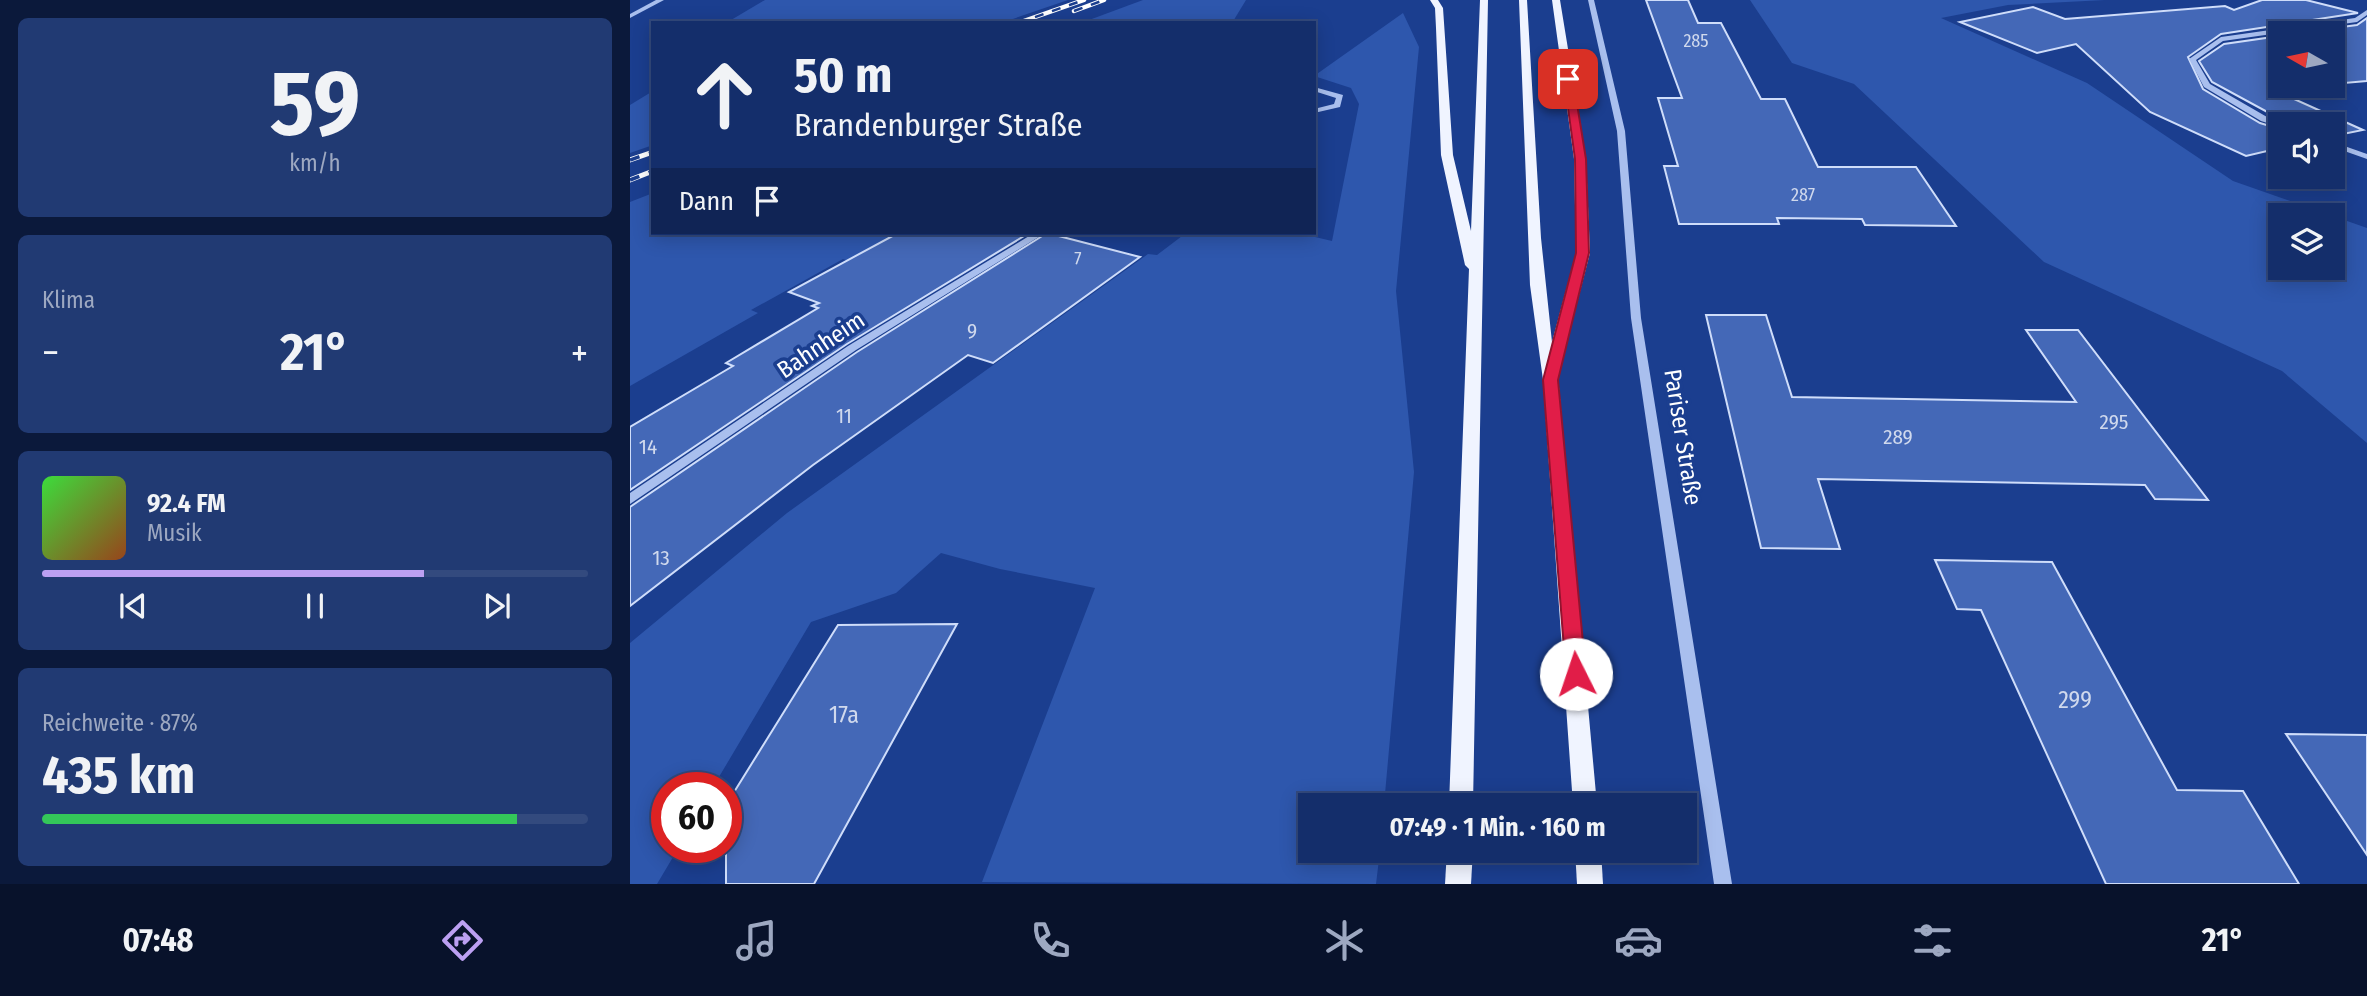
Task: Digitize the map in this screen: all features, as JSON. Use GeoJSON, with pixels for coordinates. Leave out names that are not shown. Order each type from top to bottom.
{"type":"FeatureCollection","features":[{"type":"Feature","properties":{"kind":"main road"},"geometry":{"type":"LineString","coordinates":[[1434,0],[1439,8],[1441,28],[1447,155],[1478,291]]}},
{"type":"Feature","properties":{"kind":"main road"},"geometry":{"type":"LineString","coordinates":[[1461,793],[1478,291],[1484,0]]}},
{"type":"Feature","properties":{"kind":"main road"},"geometry":{"type":"LineString","coordinates":[[1523,0],[1530,75],[1532,231],[1538,315],[1551,380],[1584,793]]}},
{"type":"Feature","properties":{"kind":"main road"},"geometry":{"type":"LineString","coordinates":[[1551,380],[1583,253],[1580,159],[1556,0]]}},
{"type":"Feature","properties":{"kind":"main road"},"geometry":{"type":"LineString","coordinates":[[1458,884],[1459,863]]}},
{"type":"Feature","properties":{"kind":"main road"},"geometry":{"type":"LineString","coordinates":[[1589,863],[1590,884]]}},
{"type":"Feature","properties":{"kind":"street"},"geometry":{"type":"LineString","coordinates":[[630,16],[662,0]]}},
{"type":"Feature","properties":{"kind":"street","name":"Pariser Straße"},"geometry":{"type":"LineString","coordinates":[[1591,0],[1621,131],[1636,318],[1723,884]]}},
{"type":"Feature","properties":{"kind":"street"},"geometry":{"type":"LineString","coordinates":[[2268,120],[2207,85],[2192,59],[2221,39],[2357,20],[2367,12]]}},
{"type":"Feature","properties":{"kind":"street"},"geometry":{"type":"LineString","coordinates":[[1316,89],[1330,91],[1340,97],[1337,105],[1316,110]]}},
{"type":"Feature","properties":{"kind":"street"},"geometry":{"type":"LineString","coordinates":[[2345,149],[2367,157]]}},
{"type":"Feature","properties":{"kind":"street","name":"Bahnheim"},"geometry":{"type":"LineString","coordinates":[[630,499],[852,348],[1037,235]]}},
{"type":"Feature","properties":{"kind":"shaded area"},"geometry":{"type":"Polygon","coordinates":[[[765,0],[1068,0],[1007,21],[729,21],[765,0]]]}},
{"type":"Feature","properties":{"kind":"shaded area"},"geometry":{"type":"Polygon","coordinates":[[[1143,0],[1246,0],[1233,21],[1086,21],[1143,0]]]}},
{"type":"Feature","properties":{"kind":"shaded area"},"geometry":{"type":"Polygon","coordinates":[[[1750,0],[2105,0],[2008,5],[1941,18],[2087,83],[2233,181],[2296,203],[2268,203],[2268,280],[2345,280],[2345,220],[2367,228],[2367,443],[2282,371],[2044,262],[1854,84],[1792,63],[1750,0]]]}},
{"type":"Feature","properties":{"kind":"shaded area"},"geometry":{"type":"Polygon","coordinates":[[[1403,13],[1419,47],[1396,291],[1414,472],[1385,793],[1298,793],[1298,863],[1379,863],[1376,884],[982,882],[1095,588],[1000,569],[941,553],[896,593],[811,622],[722,772],[651,772],[651,863],[669,863],[657,884],[630,884],[630,643],[787,513],[1148,254],[1157,255],[1183,235],[1306,235],[1332,241],[1359,104],[1351,88],[1316,77],[1403,13]]]}},
{"type":"Feature","properties":{"kind":"shaded area"},"geometry":{"type":"Polygon","coordinates":[[[651,92],[651,146],[630,153],[630,105],[651,92]]]}},
{"type":"Feature","properties":{"kind":"shaded area"},"geometry":{"type":"Polygon","coordinates":[[[651,194],[651,235],[922,235],[866,267],[843,259],[751,310],[758,313],[630,386],[630,202],[651,194]]]}},
{"type":"Feature","properties":{"kind":"building"},"geometry":{"type":"Polygon","coordinates":[[[1646,0],[1688,0],[1698,23],[1721,23],[1761,99],[1785,99],[1818,167],[1916,167],[1956,226],[1865,225],[1862,219],[1777,218],[1779,224],[1679,224],[1664,166],[1678,166],[1658,98],[1682,98],[1646,0]]]}},
{"type":"Feature","properties":{"kind":"building"},"geometry":{"type":"Polygon","coordinates":[[[2262,0],[2306,0],[2358,13],[2306,21],[2268,21],[2268,27],[2221,34],[2188,57],[2203,89],[2268,125],[2268,151],[2246,156],[2150,112],[2076,44],[2037,53],[1960,22],[2033,7],[2065,19],[2225,6],[2234,10],[2262,0]]]}},
{"type":"Feature","properties":{"kind":"building"},"geometry":{"type":"Polygon","coordinates":[[[2367,18],[2367,81],[2345,83],[2345,27],[2357,25],[2367,18]]]}},
{"type":"Feature","properties":{"kind":"building"},"geometry":{"type":"Polygon","coordinates":[[[2268,38],[2268,98],[2292,98],[2323,112],[2268,112],[2212,82],[2199,61],[2224,44],[2268,38]]]}},
{"type":"Feature","properties":{"kind":"building"},"geometry":{"type":"Polygon","coordinates":[[[2345,122],[2363,130],[2345,134],[2345,122]]]}},
{"type":"Feature","properties":{"kind":"building"},"geometry":{"type":"Polygon","coordinates":[[[894,235],[1026,235],[847,344],[630,490],[630,427],[733,366],[726,363],[818,308],[812,306],[819,303],[789,292],[894,235]]]}},
{"type":"Feature","properties":{"kind":"building"},"geometry":{"type":"Polygon","coordinates":[[[1044,235],[1055,235],[1140,257],[993,363],[968,355],[813,465],[630,606],[630,507],[857,352],[1044,235]]]}},
{"type":"Feature","properties":{"kind":"building"},"geometry":{"type":"Polygon","coordinates":[[[1706,315],[1766,315],[1792,397],[2076,402],[2026,330],[2078,330],[2208,500],[2155,499],[2145,485],[1818,479],[1840,549],[1761,548],[1706,315]]]}},
{"type":"Feature","properties":{"kind":"building"},"geometry":{"type":"Polygon","coordinates":[[[1935,560],[2052,562],[2177,790],[2243,791],[2299,884],[2106,884],[1981,610],[1957,609],[1935,560]]]}},
{"type":"Feature","properties":{"kind":"building"},"geometry":{"type":"Polygon","coordinates":[[[957,624],[814,884],[726,884],[726,863],[742,863],[742,779],[838,625],[957,624]]]}},
{"type":"Feature","properties":{"kind":"building"},"geometry":{"type":"Polygon","coordinates":[[[2286,734],[2367,735],[2367,855],[2286,734]]]}},
{"type":"Feature","properties":{"kind":"railway"},"geometry":{"type":"LineString","coordinates":[[1024,21],[1084,0]]}},
{"type":"Feature","properties":{"kind":"railway"},"geometry":{"type":"LineString","coordinates":[[1074,11],[1104,0]]}},
{"type":"Feature","properties":{"kind":"railway"},"geometry":{"type":"LineString","coordinates":[[630,160],[651,153]]}},
{"type":"Feature","properties":{"kind":"railway"},"geometry":{"type":"LineString","coordinates":[[630,180],[651,172]]}},
{"type":"Feature","properties":{"kind":"route"},"geometry":{"type":"LineString","coordinates":[[1568,79],[1580,159],[1583,253],[1551,380],[1576,674]]}}]}
